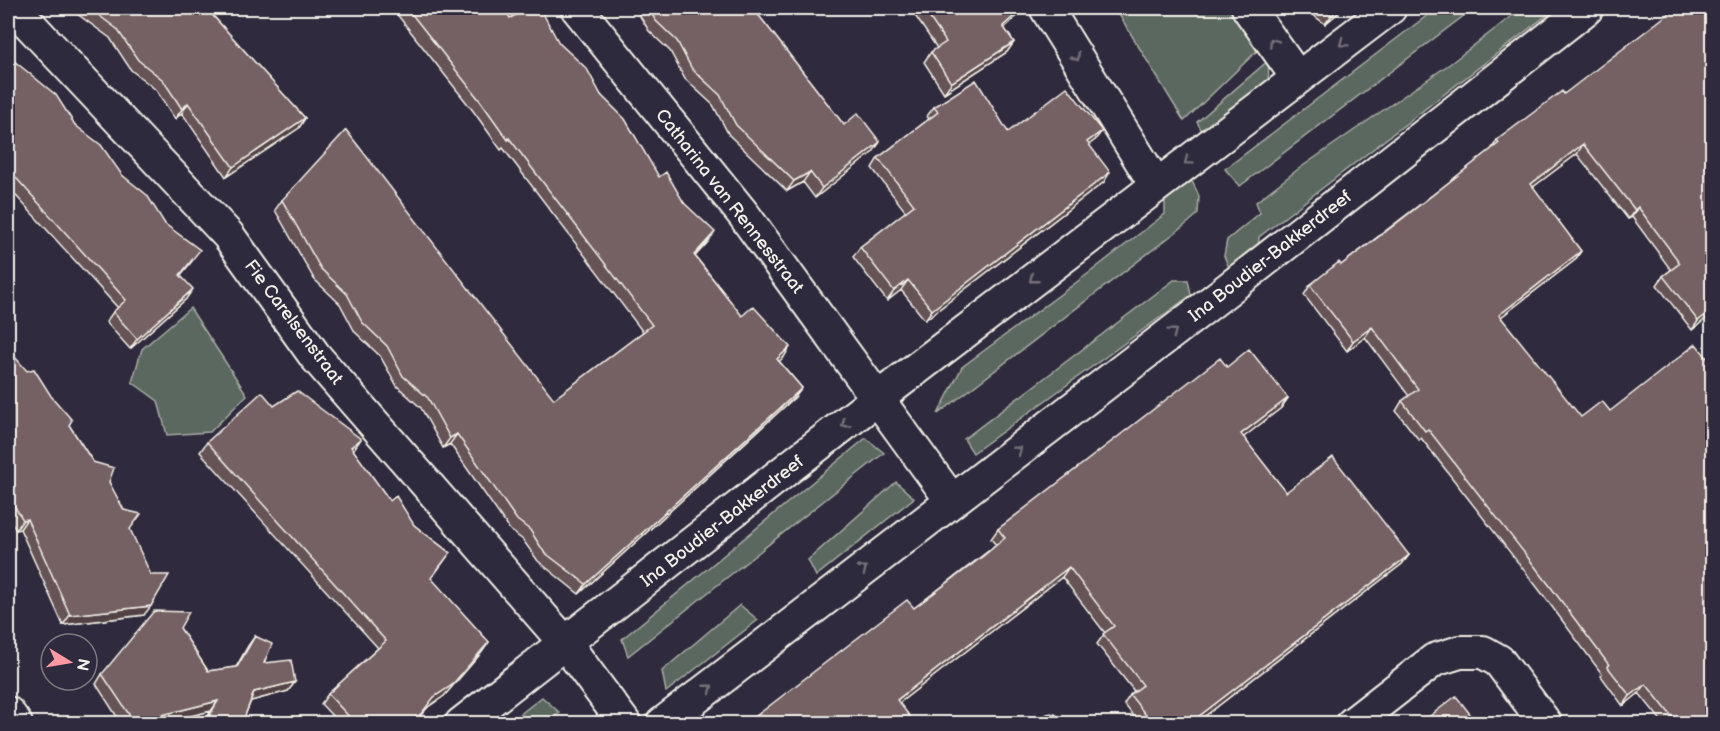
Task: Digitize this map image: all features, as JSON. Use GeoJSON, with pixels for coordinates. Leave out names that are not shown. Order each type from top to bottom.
{"type":"FeatureCollection","features":[{"type":"Feature","properties":{"kind":"street","name":"Fie Carelsenstraat"},"geometry":{"type":"LineString","coordinates":[[14,8],[228,236],[315,356],[566,644]]}},
{"type":"Feature","properties":{"kind":"street","name":"Catharina van Rennesstraat"},"geometry":{"type":"LineString","coordinates":[[577,8],[744,215],[878,398]]}},
{"type":"Feature","properties":{"kind":"street"},"geometry":{"type":"LineString","coordinates":[[1046,8],[1156,185]]}},
{"type":"Feature","properties":{"kind":"street"},"geometry":{"type":"LineString","coordinates":[[1248,8],[1298,77]]}},
{"type":"Feature","properties":{"kind":"street","name":"Ina Boudier-Bakkerdreef"},"geometry":{"type":"LineString","coordinates":[[461,723],[566,644],[878,398],[1390,8]]}},
{"type":"Feature","properties":{"kind":"street","name":"Ina Boudier-Bakkerdreef"},"geometry":{"type":"LineString","coordinates":[[662,723],[1218,297],[1587,8]]}},
{"type":"Feature","properties":{"kind":"street"},"geometry":{"type":"LineString","coordinates":[[878,398],[952,501]]}},
{"type":"Feature","properties":{"kind":"street"},"geometry":{"type":"LineString","coordinates":[[566,644],[625,723]]}},
{"type":"Feature","properties":{"kind":"street"},"geometry":{"type":"LineString","coordinates":[[1352,723],[1434,660],[1460,652],[1483,652],[1499,661],[1546,723]]}},
{"type":"Feature","properties":{"kind":"street"},"geometry":{"type":"LineString","coordinates":[[8,713],[16,723]]}},
{"type":"Feature","properties":{"kind":"green space"},"geometry":{"type":"Polygon","coordinates":[[[1115,8],[1228,8],[1260,48],[1184,121],[1115,8]]]}},
{"type":"Feature","properties":{"kind":"green space"},"geometry":{"type":"Polygon","coordinates":[[[1437,8],[1474,8],[1240,186],[1225,169],[1437,8]]]}},
{"type":"Feature","properties":{"kind":"green space"},"geometry":{"type":"Polygon","coordinates":[[[1522,8],[1556,8],[1259,237],[1258,251],[1231,272],[1224,256],[1227,240],[1260,213],[1256,202],[1297,170],[1451,63],[1522,8]]]}},
{"type":"Feature","properties":{"kind":"green space"},"geometry":{"type":"Polygon","coordinates":[[[1269,60],[1268,87],[1205,136],[1197,122],[1269,60]]]}},
{"type":"Feature","properties":{"kind":"green space"},"geometry":{"type":"Polygon","coordinates":[[[1192,181],[1199,196],[1198,214],[938,414],[962,367],[1165,214],[1165,198],[1192,181]]]}},
{"type":"Feature","properties":{"kind":"green space"},"geometry":{"type":"Polygon","coordinates":[[[1174,280],[1188,280],[1191,295],[973,453],[964,439],[1174,280]]]}},
{"type":"Feature","properties":{"kind":"green space"},"geometry":{"type":"Polygon","coordinates":[[[190,308],[247,395],[210,432],[167,435],[158,401],[132,382],[142,349],[190,308]]]}},
{"type":"Feature","properties":{"kind":"green space"},"geometry":{"type":"Polygon","coordinates":[[[866,438],[884,453],[628,656],[622,639],[866,438]]]}},
{"type":"Feature","properties":{"kind":"green space"},"geometry":{"type":"Polygon","coordinates":[[[896,482],[914,498],[816,576],[808,560],[896,482]]]}},
{"type":"Feature","properties":{"kind":"green space"},"geometry":{"type":"Polygon","coordinates":[[[740,605],[758,620],[666,692],[662,671],[740,605]]]}},
{"type":"Feature","properties":{"kind":"green space"},"geometry":{"type":"Polygon","coordinates":[[[542,697],[560,713],[546,723],[509,723],[542,697]]]}},
{"type":"Feature","properties":{"kind":"building"},"geometry":{"type":"Polygon","coordinates":[[[89,8],[206,8],[305,118],[233,167],[188,103],[182,109],[163,80],[138,60],[117,29],[89,8]]]}},
{"type":"Feature","properties":{"kind":"building"},"geometry":{"type":"Polygon","coordinates":[[[407,8],[504,8],[510,18],[530,8],[540,8],[559,43],[587,69],[601,95],[625,119],[659,177],[666,172],[684,203],[715,232],[694,255],[742,316],[753,306],[790,347],[777,359],[802,388],[586,584],[544,552],[530,530],[517,520],[457,434],[450,438],[428,398],[403,376],[387,346],[362,322],[347,294],[321,269],[282,200],[346,130],[554,399],[652,325],[407,8]]]}},
{"type":"Feature","properties":{"kind":"building"},"geometry":{"type":"Polygon","coordinates":[[[648,8],[753,8],[844,125],[858,113],[880,142],[822,188],[810,172],[794,181],[736,125],[720,95],[692,69],[677,41],[656,21],[648,8]]]}},
{"type":"Feature","properties":{"kind":"building"},"geometry":{"type":"Polygon","coordinates":[[[923,8],[1023,8],[1003,26],[1014,42],[951,83],[931,52],[946,42],[923,8]]]}},
{"type":"Feature","properties":{"kind":"building"},"geometry":{"type":"Polygon","coordinates":[[[1323,8],[1340,8],[1332,15],[1323,8]]]}},
{"type":"Feature","properties":{"kind":"building"},"geometry":{"type":"Polygon","coordinates":[[[1676,8],[1713,8],[1713,309],[1698,321],[1663,276],[1680,263],[1638,207],[1635,210],[1583,144],[1531,184],[1581,251],[1499,315],[1581,417],[1602,401],[1610,411],[1696,344],[1713,365],[1713,723],[1677,723],[1646,684],[1630,696],[1550,586],[1428,429],[1425,431],[1402,401],[1418,389],[1372,327],[1353,341],[1310,285],[1339,262],[1341,265],[1393,226],[1499,143],[1497,140],[1562,91],[1564,94],[1676,8]]]}},
{"type":"Feature","properties":{"kind":"building"},"geometry":{"type":"Polygon","coordinates":[[[8,56],[56,95],[75,125],[101,145],[122,175],[147,195],[165,224],[200,250],[180,275],[193,289],[137,339],[113,312],[126,300],[8,169],[8,56]]]}},
{"type":"Feature","properties":{"kind":"building"},"geometry":{"type":"Polygon","coordinates":[[[976,80],[1008,132],[1067,87],[1102,131],[1087,142],[1110,172],[932,310],[908,280],[894,291],[860,247],[914,205],[878,158],[938,112],[934,107],[976,80]]]}},
{"type":"Feature","properties":{"kind":"building"},"geometry":{"type":"Polygon","coordinates":[[[8,349],[27,371],[34,369],[51,396],[72,420],[69,425],[93,462],[114,468],[109,482],[124,510],[141,514],[130,529],[151,575],[169,575],[151,606],[70,615],[27,519],[23,520],[8,496],[8,349]]]}},
{"type":"Feature","properties":{"kind":"building"},"geometry":{"type":"Polygon","coordinates":[[[1249,349],[1288,398],[1241,434],[1286,492],[1333,457],[1409,555],[1190,723],[1152,723],[1130,695],[1143,685],[1103,634],[1114,626],[1069,567],[897,700],[915,723],[747,723],[907,600],[914,608],[982,557],[1005,538],[998,529],[1220,358],[1227,367],[1249,349]]]}},
{"type":"Feature","properties":{"kind":"building"},"geometry":{"type":"Polygon","coordinates":[[[297,391],[361,439],[351,447],[390,501],[396,496],[414,525],[450,553],[431,578],[489,642],[451,686],[434,697],[421,714],[407,723],[355,723],[328,694],[386,641],[207,442],[262,392],[274,406],[297,391]]]}},
{"type":"Feature","properties":{"kind":"building"},"geometry":{"type":"Polygon","coordinates":[[[154,611],[189,612],[180,628],[208,671],[237,667],[255,636],[272,644],[264,663],[291,660],[295,682],[254,692],[244,718],[249,723],[205,723],[218,701],[134,722],[102,674],[154,611]]]}},
{"type":"Feature","properties":{"kind":"building"},"geometry":{"type":"Polygon","coordinates":[[[1456,696],[1477,723],[1421,723],[1456,696]]]}}]}
